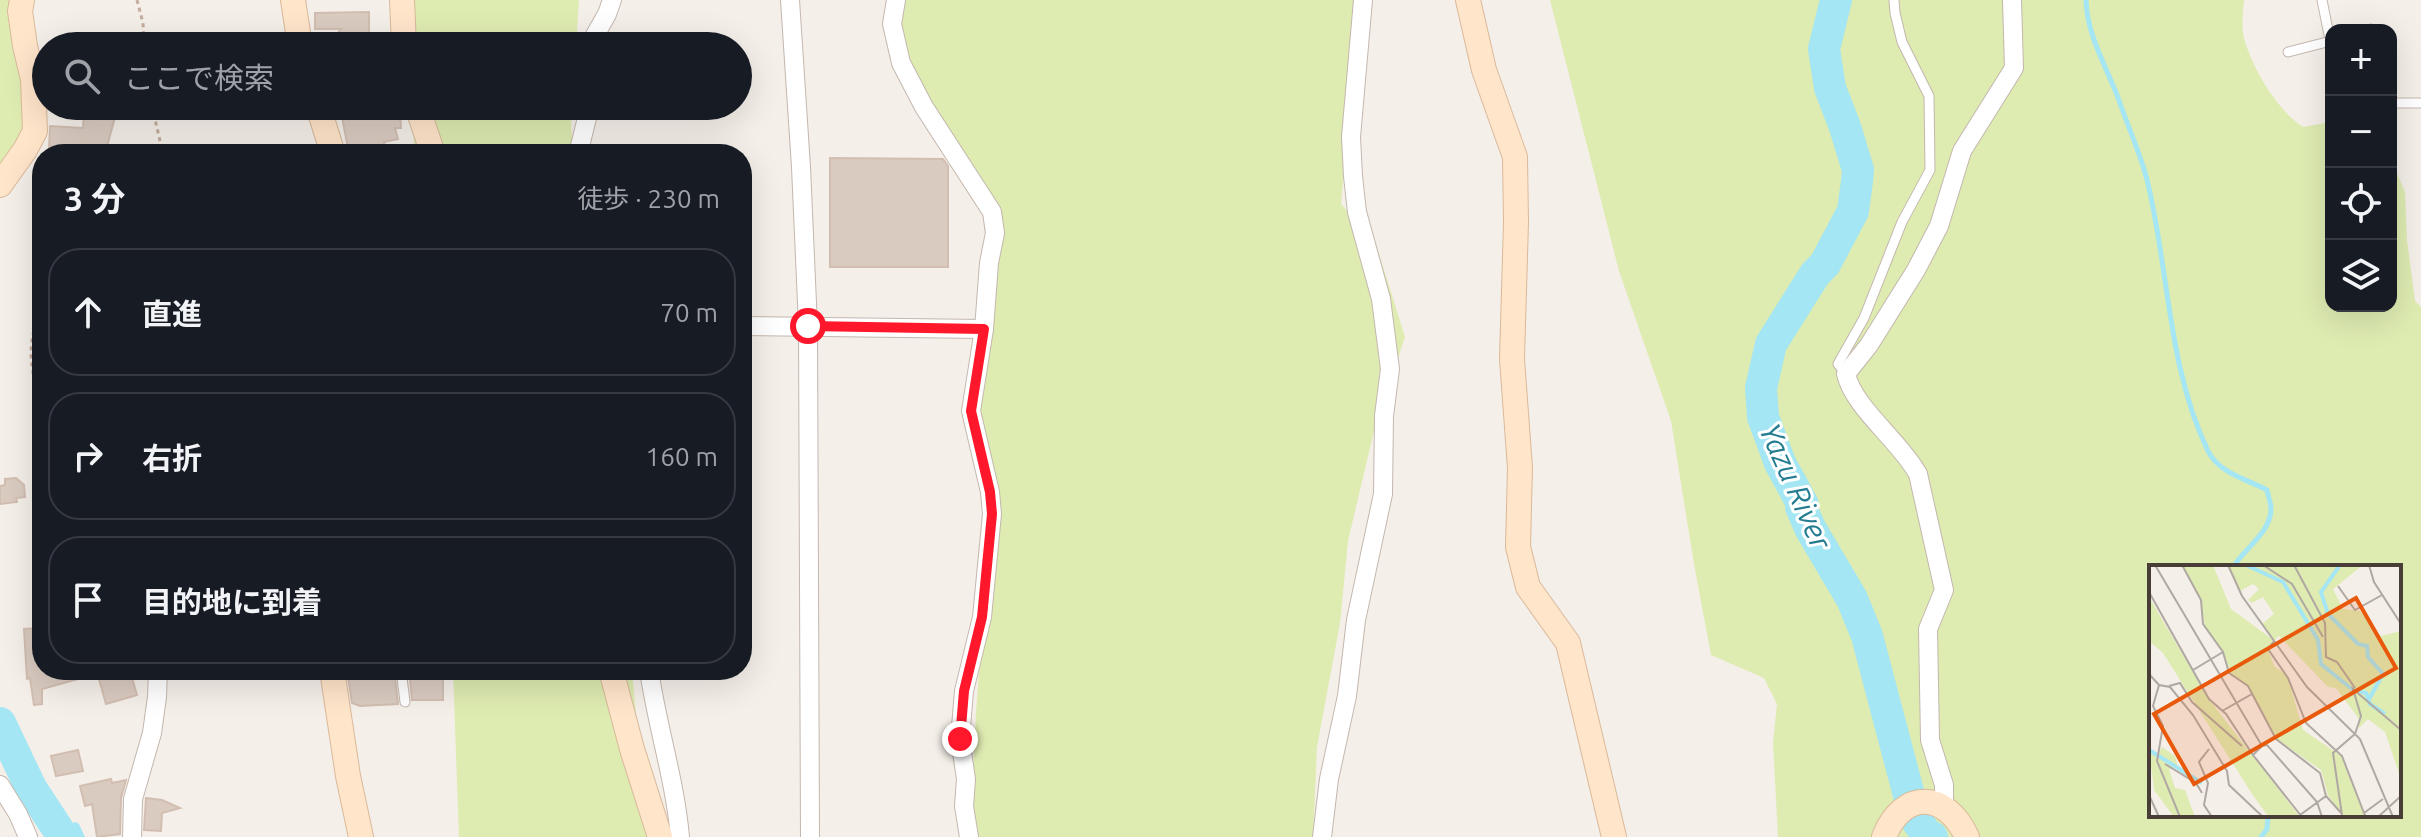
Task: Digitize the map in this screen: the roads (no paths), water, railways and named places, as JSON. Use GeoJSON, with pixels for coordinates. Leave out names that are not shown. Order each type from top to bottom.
{"type":"FeatureCollection","features":[{"type":"Feature","properties":{"kind":"street"},"geometry":{"type":"LineString","coordinates":[[22,0],[20,11],[32,75]]}},
{"type":"Feature","properties":{"kind":"street"},"geometry":{"type":"LineString","coordinates":[[293,0],[298,32]]}},
{"type":"Feature","properties":{"kind":"street"},"geometry":{"type":"LineString","coordinates":[[402,0],[403,32]]}},
{"type":"Feature","properties":{"kind":"street"},"geometry":{"type":"LineString","coordinates":[[597,32],[612,0]]}},
{"type":"Feature","properties":{"kind":"street"},"geometry":{"type":"LineString","coordinates":[[790,0],[808,326],[810,837]]}},
{"type":"Feature","properties":{"kind":"street"},"geometry":{"type":"LineString","coordinates":[[896,0],[892,24],[901,63],[924,107],[992,212],[995,233],[971,411],[990,492],[992,514],[982,617],[964,691],[960,739],[969,837]]}},
{"type":"Feature","properties":{"kind":"street"},"geometry":{"type":"LineString","coordinates":[[1322,837],[1329,779],[1347,696],[1356,620],[1383,494],[1384,416],[1390,369],[1381,299],[1357,212],[1353,176],[1351,137],[1363,0]]}},
{"type":"Feature","properties":{"kind":"street"},"geometry":{"type":"LineString","coordinates":[[1468,0],[1484,70],[1515,157],[1512,359],[1520,468],[1518,547],[1528,587],[1568,643],[1614,837]]}},
{"type":"Feature","properties":{"kind":"street"},"geometry":{"type":"LineString","coordinates":[[1944,806],[1944,785],[1930,740],[1928,629],[1944,590],[1918,474],[1909,458],[1849,389],[1846,374],[1869,345],[1916,270],[1939,226],[1962,151],[2014,68],[2012,0]]}},
{"type":"Feature","properties":{"kind":"street"},"geometry":{"type":"LineString","coordinates":[[0,185],[25,150],[35,131],[35,120]]}},
{"type":"Feature","properties":{"kind":"street"},"geometry":{"type":"LineString","coordinates":[[322,120],[330,144]]}},
{"type":"Feature","properties":{"kind":"street"},"geometry":{"type":"LineString","coordinates":[[422,120],[430,144]]}},
{"type":"Feature","properties":{"kind":"street"},"geometry":{"type":"LineString","coordinates":[[580,144],[586,120]]}},
{"type":"Feature","properties":{"kind":"street"},"geometry":{"type":"LineString","coordinates":[[752,326],[984,329]]}},
{"type":"Feature","properties":{"kind":"street"},"geometry":{"type":"LineString","coordinates":[[132,837],[133,799],[152,733],[157,680]]}},
{"type":"Feature","properties":{"kind":"street"},"geometry":{"type":"LineString","coordinates":[[334,680],[361,837]]}},
{"type":"Feature","properties":{"kind":"street"},"geometry":{"type":"LineString","coordinates":[[614,680],[660,837]]}},
{"type":"Feature","properties":{"kind":"street"},"geometry":{"type":"LineString","coordinates":[[650,680],[677,802],[680,837]]}},
{"type":"Feature","properties":{"kind":"street"},"geometry":{"type":"LineString","coordinates":[[0,785],[28,837]]}},
{"type":"Feature","properties":{"kind":"street"},"geometry":{"type":"LineString","coordinates":[[1884,837],[1900,810],[1919,801],[1944,806],[1954,814],[1967,837]]}},
{"type":"Feature","properties":{"kind":"lane"},"geometry":{"type":"LineString","coordinates":[[1846,374],[1838,364],[1864,318],[1902,222],[1930,170],[1929,96],[1902,42],[1894,0]]}},
{"type":"Feature","properties":{"kind":"lane"},"geometry":{"type":"LineString","coordinates":[[2322,0],[2327,24]]}},
{"type":"Feature","properties":{"kind":"lane"},"geometry":{"type":"LineString","coordinates":[[2288,52],[2325,44]]}},
{"type":"Feature","properties":{"kind":"lane"},"geometry":{"type":"LineString","coordinates":[[2397,103],[2421,103]]}},
{"type":"Feature","properties":{"kind":"lane"},"geometry":{"type":"LineString","coordinates":[[402,680],[405,702]]}},
{"type":"Feature","properties":{"kind":"water"},"geometry":{"type":"Polygon","coordinates":[[[76,822],[85,837],[48,837],[66,825],[76,822]]]}},
{"type":"Feature","properties":{"kind":"waterway","name":"Yazu River"},"geometry":{"type":"LineString","coordinates":[[1836,0],[1824,49],[1830,88],[1858,170],[1853,211],[1825,264],[1815,274],[1771,344],[1761,388],[1763,417],[1780,463],[1803,505],[1801,507],[1810,528],[1852,599],[1867,636],[1915,818],[1932,837]]}},
{"type":"Feature","properties":{"kind":"waterway"},"geometry":{"type":"LineString","coordinates":[[2086,0],[2094,40],[2145,174],[2177,353],[2195,419],[2208,451],[2219,465],[2267,490],[2271,509],[2267,525],[2234,565]]}},
{"type":"Feature","properties":{"kind":"waterway"},"geometry":{"type":"LineString","coordinates":[[0,723],[31,788],[63,837]]}},
{"type":"Feature","properties":{"kind":"waterway"},"geometry":{"type":"LineString","coordinates":[[2261,837],[2267,829],[2268,817]]}}]}
